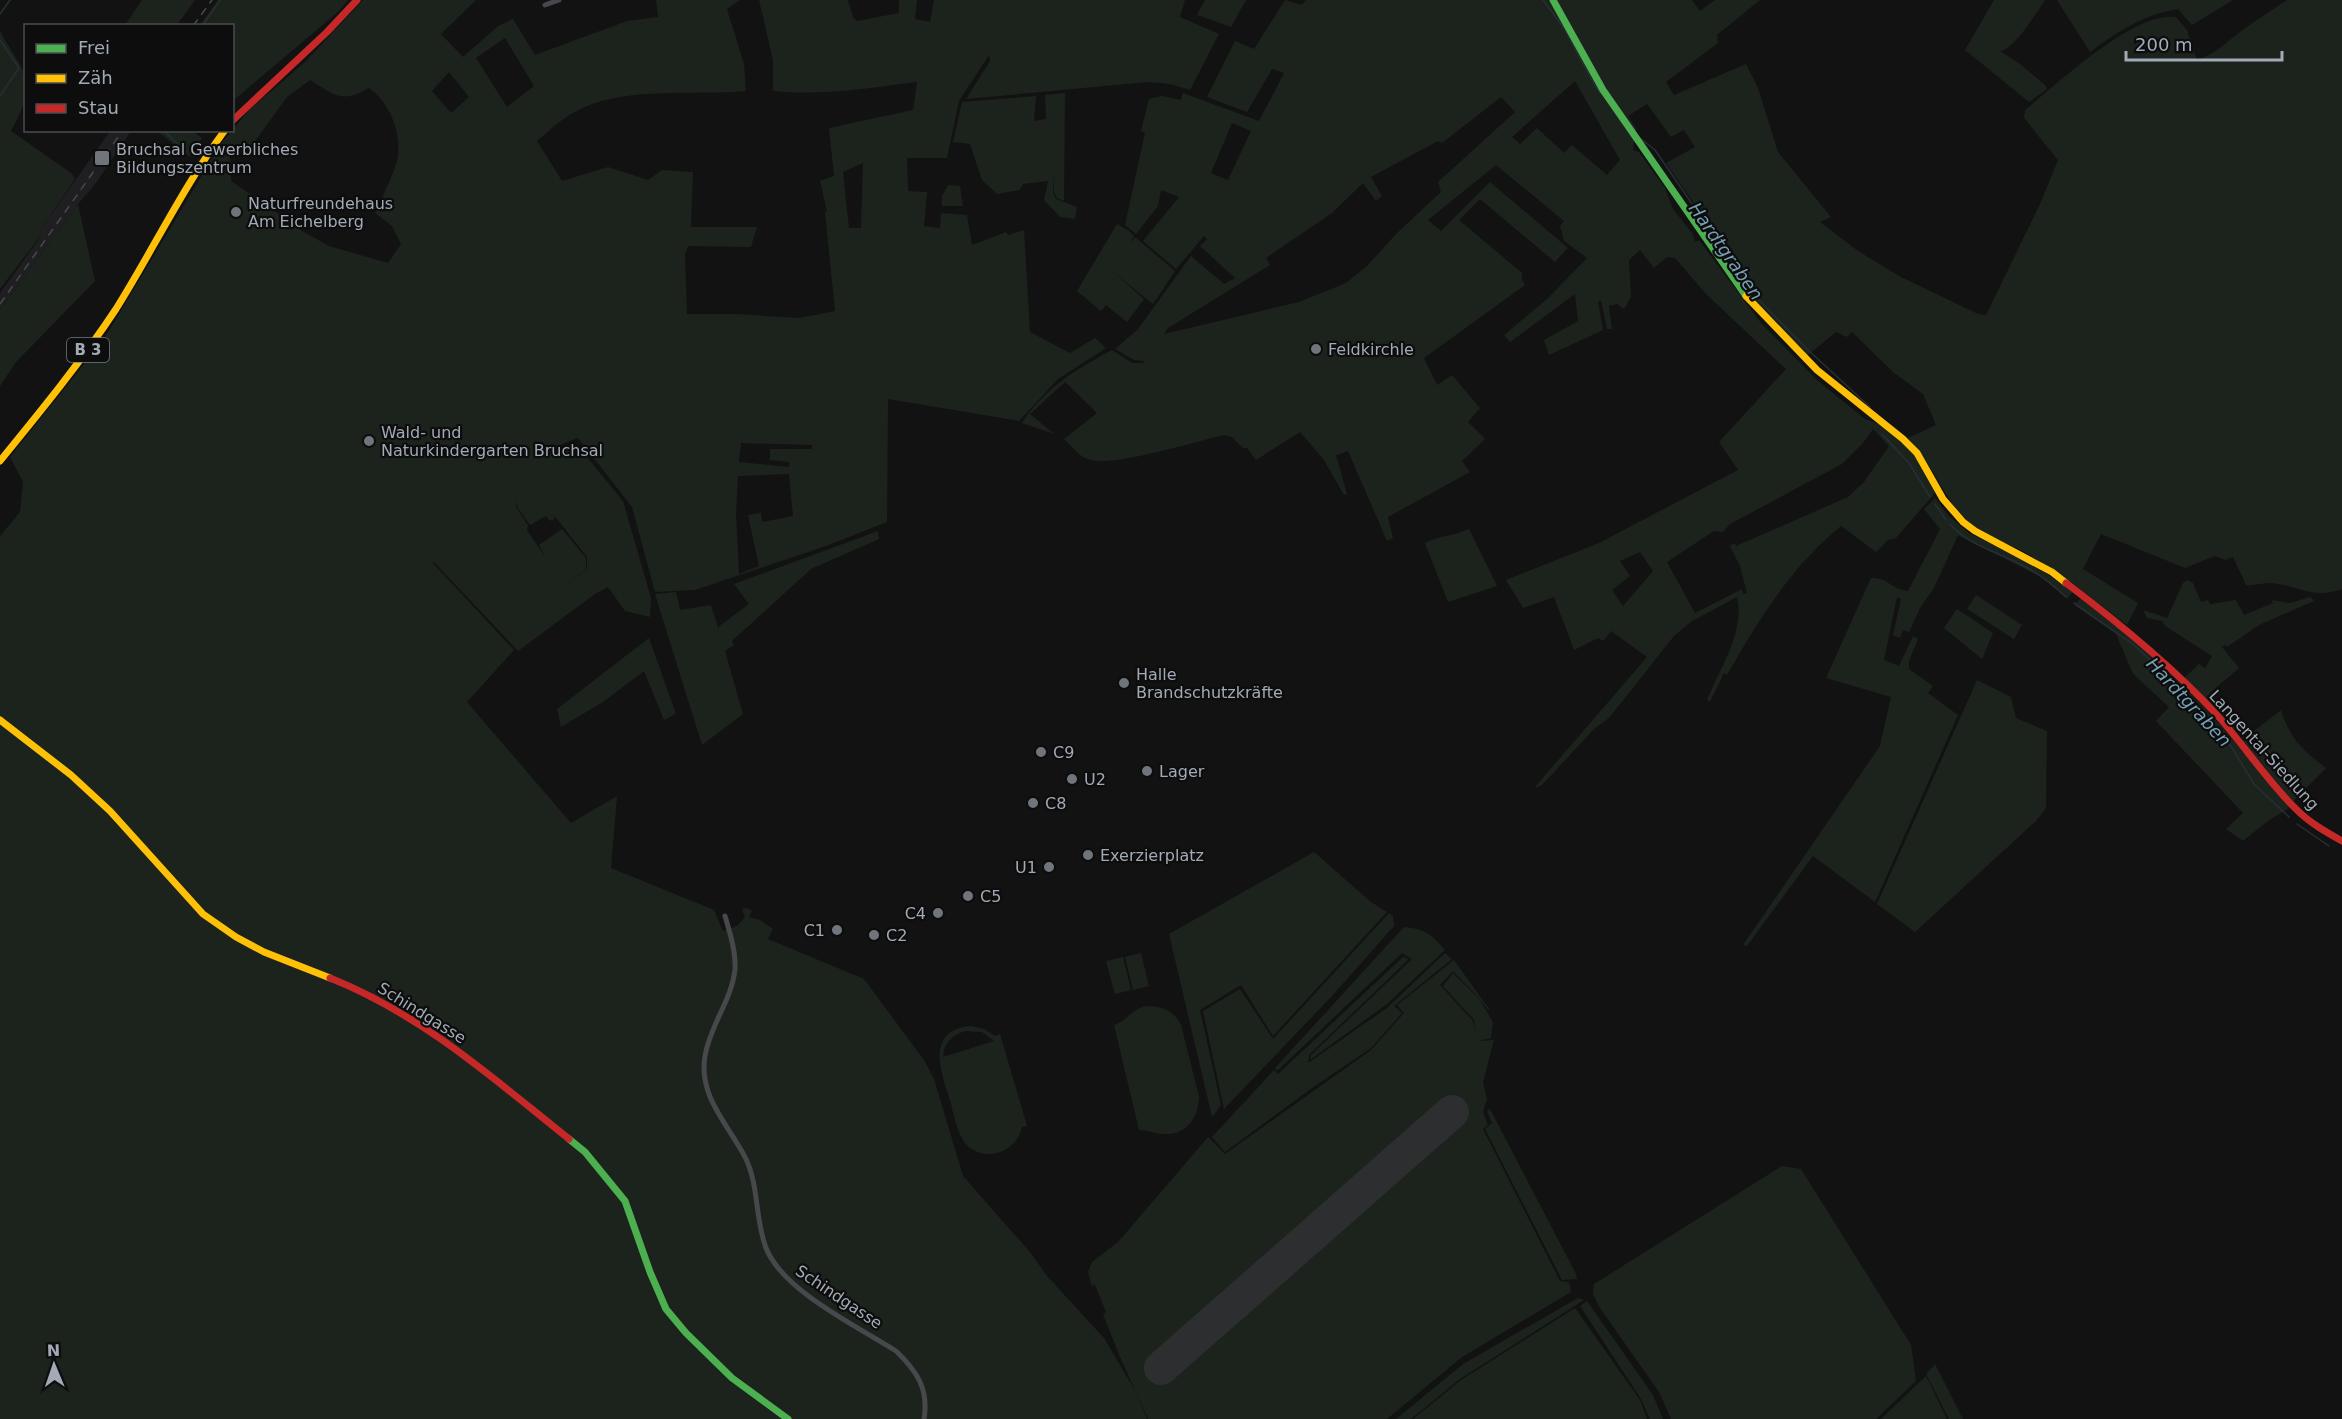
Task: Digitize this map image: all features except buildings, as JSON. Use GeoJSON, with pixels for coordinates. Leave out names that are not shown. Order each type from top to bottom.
{"type":"FeatureCollection","features":[{"type":"Feature","properties":{"kind":"street"},"geometry":{"type":"LineString","coordinates":[[234,119],[315,44],[357,0]]}},
{"type":"Feature","properties":{"kind":"street"},"geometry":{"type":"LineString","coordinates":[[545,5],[560,0]]}},
{"type":"Feature","properties":{"kind":"street","name":"Langental-Siedlung"},"geometry":{"type":"LineString","coordinates":[[1553,0],[1568,23],[1598,82],[1749,300],[1817,370],[1903,439],[1917,453],[1943,499],[1963,522],[1975,531],[2052,572],[2118,621],[2218,716],[2268,780],[2298,812],[2319,828],[2342,841]]}},
{"type":"Feature","properties":{"kind":"street","name":"B 3"},"geometry":{"type":"LineString","coordinates":[[0,460],[90,347],[128,289],[199,167],[224,132]]}},
{"type":"Feature","properties":{"kind":"street","name":"Schindgasse"},"geometry":{"type":"LineString","coordinates":[[0,720],[68,772],[102,804],[203,914],[264,952],[345,984],[384,1003],[443,1039],[585,1152],[625,1201],[650,1272],[666,1309],[686,1333],[732,1378],[788,1419]]}},
{"type":"Feature","properties":{"kind":"street","name":"Schindgasse"},"geometry":{"type":"LineString","coordinates":[[725,916],[735,967],[732,984],[705,1055],[704,1072],[712,1102],[745,1157],[752,1174],[766,1246],[778,1269],[799,1290],[896,1351],[907,1361],[922,1384],[926,1408],[924,1419]]}},
{"type":"Feature","properties":{"kind":"shaded area"},"geometry":{"type":"Polygon","coordinates":[[[142,0],[195,0],[178,24],[126,24],[142,0]]]}},
{"type":"Feature","properties":{"kind":"shaded area"},"geometry":{"type":"Polygon","coordinates":[[[218,0],[348,0],[339,11],[235,99],[234,24],[201,24],[218,0]]]}},
{"type":"Feature","properties":{"kind":"shaded area"},"geometry":{"type":"Polygon","coordinates":[[[363,0],[476,0],[441,34],[463,57],[498,26],[513,19],[535,55],[627,21],[658,17],[656,0],[740,0],[727,9],[744,64],[746,91],[658,93],[612,98],[573,113],[537,141],[562,181],[608,167],[648,180],[662,170],[693,172],[691,227],[757,227],[751,247],[688,246],[685,254],[687,314],[799,318],[835,311],[825,212],[827,211],[820,181],[834,176],[829,128],[913,110],[917,82],[827,92],[773,91],[773,60],[759,0],[848,0],[853,17],[857,21],[899,13],[899,0],[917,0],[915,19],[930,22],[934,0],[1185,0],[1180,17],[1219,34],[1190,90],[1170,84],[1148,82],[966,99],[990,61],[989,55],[959,101],[947,158],[907,158],[908,191],[927,192],[924,226],[940,228],[941,213],[967,215],[972,245],[1006,232],[1008,235],[1024,230],[1030,332],[1070,353],[1095,338],[1106,348],[1058,379],[1019,421],[888,399],[887,522],[826,546],[695,590],[655,592],[632,507],[578,438],[562,444],[561,450],[577,445],[623,501],[651,598],[650,617],[625,611],[608,587],[595,594],[518,651],[433,563],[514,650],[467,702],[571,823],[617,796],[611,868],[714,910],[723,931],[737,926],[745,917],[742,909],[747,908],[752,911],[749,917],[760,920],[773,929],[768,939],[864,979],[924,1060],[934,1079],[963,1176],[1030,1252],[1047,1276],[1104,1338],[1136,1392],[1147,1419],[0,1419],[0,536],[20,512],[23,482],[10,457],[104,339],[220,145],[231,132],[234,132],[234,128],[249,110],[305,62],[363,0]],[[505,38],[476,58],[507,107],[534,86],[505,38]],[[449,72],[432,91],[451,113],[469,97],[449,72]],[[310,80],[287,97],[247,152],[230,157],[231,181],[295,227],[329,246],[388,263],[401,244],[392,226],[375,213],[392,176],[398,155],[398,136],[388,109],[369,88],[351,96],[338,96],[310,80]],[[863,163],[843,172],[849,228],[861,228],[863,163]],[[741,443],[739,462],[789,467],[789,462],[770,460],[770,449],[812,449],[812,445],[741,443]],[[789,474],[738,476],[736,514],[739,574],[759,566],[748,515],[761,513],[762,522],[793,516],[789,474]],[[516,500],[516,507],[528,525],[527,530],[546,558],[539,545],[562,529],[586,558],[586,569],[565,585],[587,569],[587,557],[553,514],[555,518],[550,521],[546,516],[530,525],[517,507],[516,500]]]}},
{"type":"Feature","properties":{"kind":"shaded area"},"geometry":{"type":"Polygon","coordinates":[[[1205,0],[1246,0],[1231,27],[1197,15],[1205,0]]]}},
{"type":"Feature","properties":{"kind":"shaded area"},"geometry":{"type":"Polygon","coordinates":[[[1285,0],[1302,5],[1306,0],[1692,0],[1700,11],[1715,0],[1760,0],[1717,35],[1718,43],[1666,82],[1674,95],[1746,64],[1758,88],[1778,152],[1831,217],[1820,222],[1858,251],[1901,277],[1978,314],[1986,315],[2040,204],[2058,160],[2024,118],[2025,110],[2097,51],[2139,25],[2159,18],[2176,17],[2187,30],[2197,61],[2216,51],[2287,0],[2342,0],[2342,589],[2322,593],[2280,584],[2246,585],[2233,557],[2225,560],[2215,556],[2185,568],[2101,534],[2083,569],[2138,603],[2127,625],[2052,569],[1972,526],[1950,500],[1924,458],[1908,438],[1936,425],[1923,394],[1893,372],[1852,332],[1847,337],[1836,332],[1808,355],[1751,298],[1731,270],[1737,265],[1666,163],[1695,147],[1684,130],[1671,137],[1647,104],[1628,116],[1636,128],[1633,150],[1639,152],[1665,188],[1673,209],[1692,233],[1695,242],[1699,240],[1761,323],[1817,380],[1865,419],[1889,430],[1907,445],[1928,476],[1935,493],[1896,538],[1888,540],[1876,552],[1841,526],[1823,542],[1791,576],[1777,595],[1727,675],[1724,673],[1710,702],[1707,700],[1730,650],[1738,623],[1737,597],[1692,621],[1674,636],[1609,718],[1594,729],[1542,785],[1536,788],[1647,657],[1611,631],[1603,641],[1598,638],[1574,650],[1554,597],[1523,608],[1506,580],[1599,543],[1738,470],[1719,442],[1786,369],[1707,295],[1675,258],[1667,257],[1654,268],[1640,250],[1629,260],[1631,297],[1624,309],[1617,304],[1609,306],[1612,329],[1607,329],[1601,301],[1598,301],[1603,330],[1549,355],[1544,340],[1578,321],[1575,294],[1510,342],[1504,335],[1547,299],[1587,258],[1564,241],[1560,226],[1564,221],[1496,165],[1428,220],[1441,231],[1490,182],[1568,248],[1555,262],[1480,199],[1459,220],[1522,273],[1525,285],[1424,358],[1437,385],[1452,375],[1480,408],[1468,422],[1485,439],[1462,461],[1470,472],[1388,517],[1393,538],[1387,541],[1348,451],[1336,455],[1347,494],[1344,495],[1324,460],[1300,432],[1256,460],[1247,448],[1243,448],[1232,437],[1224,435],[1131,458],[1096,461],[1082,456],[1064,439],[1097,413],[1065,382],[1030,414],[1054,434],[1022,423],[1040,400],[1062,381],[1112,350],[1132,363],[1144,363],[1144,361],[1134,360],[1115,349],[1138,329],[1191,256],[1224,284],[1235,278],[1200,246],[1207,239],[1204,236],[1176,269],[1143,241],[1179,197],[1161,190],[1158,206],[1136,234],[1125,225],[1145,133],[1141,131],[1149,99],[1162,96],[1181,100],[1183,93],[1259,121],[1284,73],[1272,69],[1247,112],[1207,97],[1235,41],[1254,49],[1285,0]],[[1575,81],[1512,137],[1520,144],[1537,128],[1564,153],[1572,145],[1607,175],[1620,160],[1575,81]],[[1501,97],[1442,143],[1438,141],[1371,177],[1382,196],[1376,201],[1363,183],[1332,213],[1266,258],[1270,265],[1168,328],[1164,334],[1299,302],[1346,283],[1368,265],[1396,234],[1441,192],[1438,182],[1515,112],[1501,97]],[[1232,123],[1211,173],[1228,180],[1251,131],[1232,123]],[[1873,429],[1842,464],[1730,524],[1723,532],[1714,531],[1667,562],[1695,613],[1742,589],[1743,594],[1747,593],[1740,566],[1730,546],[1735,543],[1736,546],[1848,497],[1864,482],[1889,446],[1873,429]],[[1640,552],[1620,561],[1630,576],[1612,590],[1623,606],[1653,571],[1640,552]]]}},
{"type":"Feature","properties":{"kind":"shaded area"},"geometry":{"type":"Polygon","coordinates":[[[1994,0],[2045,0],[2012,44],[2000,51],[2045,85],[2047,89],[2029,102],[1965,50],[1994,0]]]}},
{"type":"Feature","properties":{"kind":"shaded area"},"geometry":{"type":"Polygon","coordinates":[[[2057,0],[2233,0],[2192,25],[2178,9],[2153,15],[2121,31],[2090,52],[2057,0]]]}},
{"type":"Feature","properties":{"kind":"shaded area"},"geometry":{"type":"Polygon","coordinates":[[[0,31],[24,72],[24,103],[11,131],[71,173],[75,179],[39,232],[41,235],[0,289],[0,31]]]}},
{"type":"Feature","properties":{"kind":"shaded area"},"geometry":{"type":"Polygon","coordinates":[[[1065,93],[1064,201],[1057,198],[1054,192],[1054,176],[1053,192],[1056,199],[1077,207],[1075,219],[1060,217],[1044,200],[1048,181],[1023,184],[1020,190],[997,194],[982,180],[970,144],[953,142],[962,102],[1036,96],[1034,121],[1046,119],[1045,95],[1065,93]]]}},
{"type":"Feature","properties":{"kind":"shaded area"},"geometry":{"type":"Polygon","coordinates":[[[109,132],[130,132],[96,183],[0,310],[0,293],[41,236],[39,232],[109,132]]]}},
{"type":"Feature","properties":{"kind":"shaded area"},"geometry":{"type":"Polygon","coordinates":[[[158,132],[193,132],[202,138],[190,157],[158,132]]]}},
{"type":"Feature","properties":{"kind":"shaded area"},"geometry":{"type":"Polygon","coordinates":[[[948,185],[960,186],[963,206],[942,206],[942,196],[948,185]]]}},
{"type":"Feature","properties":{"kind":"shaded area"},"geometry":{"type":"Polygon","coordinates":[[[78,204],[95,281],[16,362],[0,386],[0,310],[78,204]]]}},
{"type":"Feature","properties":{"kind":"shaded area"},"geometry":{"type":"Polygon","coordinates":[[[1117,224],[1134,236],[1130,244],[1135,237],[1175,271],[1153,304],[1112,271],[1144,299],[1127,322],[1106,305],[1101,311],[1077,291],[1117,224]]]}},
{"type":"Feature","properties":{"kind":"shaded area"},"geometry":{"type":"Polygon","coordinates":[[[1935,498],[1949,516],[1969,533],[2027,560],[2073,592],[2067,599],[2043,578],[1958,535],[1934,588],[1920,608],[1909,632],[1903,630],[1900,638],[1893,635],[1901,599],[1897,597],[1884,660],[1899,666],[1913,636],[1918,639],[1909,661],[1909,669],[1933,686],[1928,693],[1958,715],[1875,902],[1813,856],[1747,946],[1743,945],[1880,746],[1891,697],[1826,678],[1871,578],[1877,578],[1908,591],[1940,529],[1924,509],[1935,498]]]}},
{"type":"Feature","properties":{"kind":"shaded area"},"geometry":{"type":"Polygon","coordinates":[[[1469,529],[1497,586],[1448,602],[1425,543],[1469,529]]]}},
{"type":"Feature","properties":{"kind":"shaded area"},"geometry":{"type":"Polygon","coordinates":[[[878,531],[879,539],[811,569],[732,641],[734,645],[725,651],[743,714],[702,745],[655,594],[676,592],[680,610],[711,605],[720,634],[718,627],[749,604],[734,584],[878,531]]]}},
{"type":"Feature","properties":{"kind":"shaded area"},"geometry":{"type":"Polygon","coordinates":[[[2187,580],[2193,583],[2201,602],[2208,600],[2210,604],[2236,600],[2244,615],[2273,603],[2272,600],[2290,603],[2310,597],[2314,601],[2259,625],[2227,647],[2225,645],[2222,647],[2239,668],[2210,693],[2249,735],[2281,710],[2298,744],[2326,768],[2288,809],[2269,820],[2243,841],[2226,829],[2243,813],[2156,721],[2169,707],[2133,674],[2116,634],[2074,605],[2081,598],[2143,648],[2201,704],[2237,744],[2244,739],[2184,678],[2199,664],[2205,668],[2212,656],[2165,626],[2162,621],[2147,618],[2143,610],[2167,618],[2183,583],[2187,580]]]}},
{"type":"Feature","properties":{"kind":"shaded area"},"geometry":{"type":"Polygon","coordinates":[[[1976,595],[2022,625],[2014,639],[1967,609],[1976,595]]]}},
{"type":"Feature","properties":{"kind":"shaded area"},"geometry":{"type":"Polygon","coordinates":[[[1957,609],[1993,633],[1982,659],[1944,628],[1957,609]]]}},
{"type":"Feature","properties":{"kind":"shaded area"},"geometry":{"type":"Polygon","coordinates":[[[649,638],[676,714],[664,720],[644,671],[603,702],[561,727],[557,709],[649,638]]]}},
{"type":"Feature","properties":{"kind":"shaded area"},"geometry":{"type":"Polygon","coordinates":[[[1977,680],[2011,697],[2016,718],[2047,731],[2046,808],[2036,821],[1915,932],[1877,904],[1977,680]]]}},
{"type":"Feature","properties":{"kind":"shaded area"},"geometry":{"type":"Polygon","coordinates":[[[1314,852],[1371,902],[1387,912],[1273,1036],[1241,985],[1200,1010],[1221,1105],[1212,1117],[1169,934],[1314,852]]]}},
{"type":"Feature","properties":{"kind":"shaded area"},"geometry":{"type":"Polygon","coordinates":[[[1389,913],[1393,916],[1394,926],[1331,997],[1224,1109],[1203,1011],[1240,989],[1273,1039],[1389,913]]]}},
{"type":"Feature","properties":{"kind":"shaded area"},"geometry":{"type":"Polygon","coordinates":[[[1404,927],[1428,933],[1445,950],[1387,1004],[1310,1060],[1311,1055],[1412,959],[1402,953],[1277,1071],[1275,1068],[1404,927]]]}},
{"type":"Feature","properties":{"kind":"shaded area"},"geometry":{"type":"Polygon","coordinates":[[[1141,953],[1149,986],[1133,990],[1125,957],[1141,953]]]}},
{"type":"Feature","properties":{"kind":"shaded area"},"geometry":{"type":"Polygon","coordinates":[[[1445,953],[1452,959],[1394,1006],[1402,1013],[1371,1048],[1225,1152],[1212,1137],[1274,1070],[1278,1074],[1403,957],[1409,959],[1309,1055],[1308,1063],[1387,1008],[1445,953]]]}},
{"type":"Feature","properties":{"kind":"shaded area"},"geometry":{"type":"Polygon","coordinates":[[[1123,957],[1131,990],[1115,994],[1106,961],[1123,957]]]}},
{"type":"Feature","properties":{"kind":"shaded area"},"geometry":{"type":"Polygon","coordinates":[[[1454,960],[1489,1009],[1453,971],[1440,985],[1473,1021],[1476,1036],[1474,1020],[1443,986],[1453,973],[1479,999],[1493,1022],[1491,1038],[1477,1041],[1494,1040],[1483,1082],[1487,1099],[1483,1112],[1488,1125],[1483,1129],[1560,1281],[1569,1282],[1571,1292],[1462,1357],[1387,1419],[1148,1419],[1120,1357],[1103,1314],[1106,1312],[1095,1285],[1092,1286],[1088,1272],[1092,1262],[1118,1242],[1208,1137],[1225,1154],[1371,1050],[1404,1013],[1397,1005],[1454,960]]]}},
{"type":"Feature","properties":{"kind":"shaded area"},"geometry":{"type":"Polygon","coordinates":[[[1147,1006],[1167,1010],[1181,1025],[1199,1097],[1196,1112],[1189,1124],[1184,1129],[1171,1134],[1139,1130],[1114,1025],[1147,1006]]]}},
{"type":"Feature","properties":{"kind":"shaded area"},"geometry":{"type":"Polygon","coordinates":[[[971,1026],[984,1029],[995,1036],[1000,1034],[1027,1126],[1022,1127],[1014,1143],[998,1153],[981,1153],[972,1149],[962,1139],[958,1129],[941,1068],[940,1056],[941,1045],[946,1036],[956,1029],[971,1026]],[[965,1031],[956,1035],[949,1040],[943,1057],[994,1041],[982,1032],[965,1031]]]}},
{"type":"Feature","properties":{"kind":"shaded area"},"geometry":{"type":"Polygon","coordinates":[[[1490,1109],[1577,1279],[1562,1280],[1485,1129],[1492,1123],[1487,1111],[1490,1109]]]}},
{"type":"Feature","properties":{"kind":"shaded area"},"geometry":{"type":"Polygon","coordinates":[[[1782,1166],[1801,1169],[1911,1345],[1916,1381],[1876,1419],[1671,1419],[1659,1392],[1600,1308],[1593,1294],[1594,1284],[1782,1166]]]}},
{"type":"Feature","properties":{"kind":"shaded area"},"geometry":{"type":"Polygon","coordinates":[[[1578,1298],[1584,1300],[1460,1379],[1411,1419],[1396,1419],[1463,1364],[1578,1298]]]}},
{"type":"Feature","properties":{"kind":"shaded area"},"geometry":{"type":"Polygon","coordinates":[[[1587,1301],[1653,1395],[1663,1419],[1650,1419],[1641,1399],[1580,1306],[1587,1301]]]}},
{"type":"Feature","properties":{"kind":"shaded area"},"geometry":{"type":"Polygon","coordinates":[[[1575,1308],[1640,1400],[1647,1419],[1413,1419],[1461,1380],[1575,1308]]]}},
{"type":"Feature","properties":{"kind":"shaded area"},"geometry":{"type":"Polygon","coordinates":[[[1935,1364],[1963,1419],[1949,1419],[1926,1374],[1935,1364]]]}},
{"type":"Feature","properties":{"kind":"shaded area"},"geometry":{"type":"Polygon","coordinates":[[[1926,1376],[1947,1419],[1881,1419],[1926,1376]]]}},
{"type":"Feature","properties":{"kind":"waterway"},"geometry":{"type":"LineString","coordinates":[[0,14],[10,0]]}},
{"type":"Feature","properties":{"kind":"waterway"},"geometry":{"type":"LineString","coordinates":[[203,24],[220,0]]}},
{"type":"Feature","properties":{"kind":"waterway","name":"Hardtgraben"},"geometry":{"type":"LineString","coordinates":[[1543,0],[1564,28],[1602,95]]}},
{"type":"Feature","properties":{"kind":"waterway"},"geometry":{"type":"LineString","coordinates":[[0,40],[19,68],[0,96]]}},
{"type":"Feature","properties":{"kind":"waterway"},"geometry":{"type":"LineString","coordinates":[[165,132],[186,152]]}},
{"type":"Feature","properties":{"kind":"waterway","name":"Hardtgraben"},"geometry":{"type":"LineString","coordinates":[[1640,138],[1655,150],[1757,298],[1807,349],[1870,407]]}},
{"type":"Feature","properties":{"kind":"waterway","name":"Hardtgraben"},"geometry":{"type":"LineString","coordinates":[[1882,434],[1909,463],[1930,497]]}},
{"type":"Feature","properties":{"kind":"waterway","name":"Hardtgraben"},"geometry":{"type":"LineString","coordinates":[[1935,504],[1946,520]]}},
{"type":"Feature","properties":{"kind":"waterway","name":"Hardtgraben"},"geometry":{"type":"LineString","coordinates":[[1950,524],[1966,538],[2035,573],[2066,597]]}},
{"type":"Feature","properties":{"kind":"waterway","name":"Hardtgraben"},"geometry":{"type":"LineString","coordinates":[[2074,603],[2134,645],[2185,693],[2231,746],[2254,784],[2289,817]]}},
{"type":"Feature","properties":{"kind":"waterway","name":"Hardtgraben"},"geometry":{"type":"LineString","coordinates":[[2297,824],[2329,846]]}},
{"type":"Feature","properties":{"kind":"runway"},"geometry":{"type":"LineString","coordinates":[[1161,1368],[1452,1112]]}},
{"type":"Feature","properties":{"kind":"railway"},"geometry":{"type":"LineString","coordinates":[[194,24],[212,0]]}},
{"type":"Feature","properties":{"kind":"railway"},"geometry":{"type":"LineString","coordinates":[[0,304],[122,132]]}},
{"type":"Feature","properties":{"kind":"traffic: fast"},"geometry":{"type":"LineString","coordinates":[[1553,0],[1603,90],[1746,296]]}},
{"type":"Feature","properties":{"kind":"traffic: fast"},"geometry":{"type":"LineString","coordinates":[[569,1139],[585,1152],[625,1201],[650,1272],[666,1309],[686,1333],[732,1378],[788,1419]]}},
{"type":"Feature","properties":{"kind":"traffic: slow"},"geometry":{"type":"LineString","coordinates":[[0,461],[103,329],[195,174],[224,132]]}},
{"type":"Feature","properties":{"kind":"traffic: slow"},"geometry":{"type":"LineString","coordinates":[[1746,296],[1817,370],[1903,439],[1917,453],[1943,499],[1963,522],[1975,531],[2052,572],[2066,583]]}},
{"type":"Feature","properties":{"kind":"traffic: slow"},"geometry":{"type":"LineString","coordinates":[[0,720],[71,775],[110,811],[203,914],[236,937],[264,952],[330,978]]}},
{"type":"Feature","properties":{"kind":"traffic: jam"},"geometry":{"type":"LineString","coordinates":[[234,119],[327,32],[357,0]]}},
{"type":"Feature","properties":{"kind":"traffic: jam"},"geometry":{"type":"LineString","coordinates":[[2066,583],[2125,629],[2182,679],[2217,715],[2297,810],[2324,831],[2342,841]]}},
{"type":"Feature","properties":{"kind":"traffic: jam"},"geometry":{"type":"LineString","coordinates":[[330,978],[363,993],[426,1029],[484,1071],[569,1139]]}},
{"type":"Feature","properties":{"kind":"place","name":"Bruchsal Gewerbliches Bildungszentrum"},"geometry":{"type":"Point","coordinates":[102,158]}},
{"type":"Feature","properties":{"kind":"place","name":"Naturfreundehaus Am Eichelberg"},"geometry":{"type":"Point","coordinates":[236,212]}},
{"type":"Feature","properties":{"kind":"place","name":"Feldkirchle"},"geometry":{"type":"Point","coordinates":[1316,349]}},
{"type":"Feature","properties":{"kind":"place","name":"Wald- und Naturkindergarten Bruchsal"},"geometry":{"type":"Point","coordinates":[369,441]}},
{"type":"Feature","properties":{"kind":"place","name":"Halle Brandschutzkräfte"},"geometry":{"type":"Point","coordinates":[1124,683]}},
{"type":"Feature","properties":{"kind":"place","name":"C9"},"geometry":{"type":"Point","coordinates":[1041,752]}},
{"type":"Feature","properties":{"kind":"place","name":"Lager"},"geometry":{"type":"Point","coordinates":[1147,771]}},
{"type":"Feature","properties":{"kind":"place","name":"U2"},"geometry":{"type":"Point","coordinates":[1072,779]}},
{"type":"Feature","properties":{"kind":"place","name":"C8"},"geometry":{"type":"Point","coordinates":[1033,803]}},
{"type":"Feature","properties":{"kind":"place","name":"Exerzierplatz"},"geometry":{"type":"Point","coordinates":[1088,855]}},
{"type":"Feature","properties":{"kind":"place","name":"U1"},"geometry":{"type":"Point","coordinates":[1049,867]}},
{"type":"Feature","properties":{"kind":"place","name":"C5"},"geometry":{"type":"Point","coordinates":[968,896]}},
{"type":"Feature","properties":{"kind":"place","name":"C4"},"geometry":{"type":"Point","coordinates":[938,913]}},
{"type":"Feature","properties":{"kind":"place","name":"C1"},"geometry":{"type":"Point","coordinates":[837,930]}},
{"type":"Feature","properties":{"kind":"place","name":"C2"},"geometry":{"type":"Point","coordinates":[874,935]}}]}
